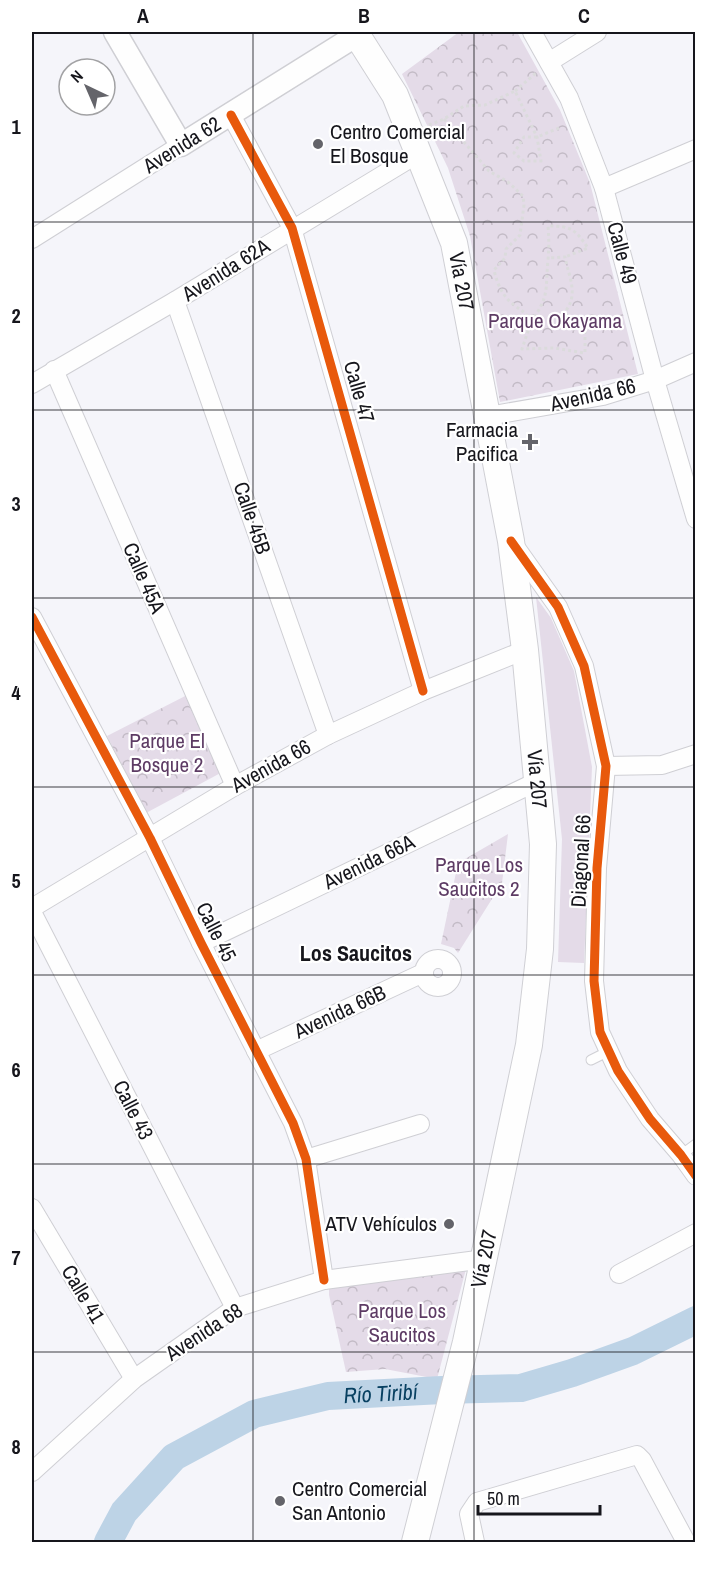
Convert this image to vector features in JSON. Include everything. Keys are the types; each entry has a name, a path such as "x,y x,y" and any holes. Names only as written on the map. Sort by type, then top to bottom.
{"main road":[{"name":"Vía 207","path":"358,33 395,95 454,243 511,541 525,650 543,844 540,949 529,1045 485,1259 420,1538"}],"street":[{"path":"115,32 181,145"},
{"name":"Calle 49","path":"532,32 568,98 604,188 655,380 696,519"},
{"path":"549,62 597,32"},
{"name":"Avenida 62","path":"34,232 231,115 358,33"},
{"name":"Calle 47","path":"231,115 292,228 359,457 423,691"},
{"path":"604,188 696,149"},
{"name":"Avenida 62A","path":"32,384 175,301 418,153"},
{"name":"Calle 45B","path":"175,301 328,735"},
{"name":"Avenida 66","path":"488,416 603,396 655,380 696,362"},
{"name":"Calle 45A","path":"54,370 235,786"},
{"name":"Diagonal 66","path":"511,541 558,607 584,666 606,766 597,868 594,981 600,1032 618,1071 650,1119 696,1176"},
{"name":"Calle 45","path":"32,617 150,838 293,1123 306,1159 324,1280"},
{"name":"Avenida 66","path":"32,910 235,786 328,735 423,691 525,650"},
{"path":"606,766 662,765 696,754"},
{"name":"Avenida 66A","path":"201,943 538,781"},
{"name":"Calle 43","path":"32,910 235,1308"},
{"name":"Avenida 66B","path":"256,1051 423,973"},
{"path":"306,1159 420,1124"},
{"name":"Calle 41","path":"32,1208 134,1379"},
{"path":"620,1274 696,1233"},
{"name":"Avenida 68","path":"34,1464 134,1379 235,1308 324,1280 485,1259"},
{"path":"475,1542 469,1514 477,1502 637,1455 642,1460 686,1542"}],"lane":[{"path":"591,1060 609,1051"},
{"path":"681,1155 696,1144"}],"path":[{"path":"427,126 444,119 464,106 485,105 514,91 549,62"},
{"path":"514,91 537,137 541,161 524,161 514,153 524,137 537,137 559,128"},
{"path":"444,119 489,171 508,182 523,196 520,235 506,249 505,258 494,270 497,284 507,299 516,307 524,310 531,322"},
{"path":"548,258 565,256 588,248 577,232 566,226 548,226 550,247 548,258 548,288 543,305 531,322 522,349 554,348 585,353 587,322 563,314 570,306 573,289 565,256"}],"green space":[{"name":"Parque Okayama","path":"459,32 517,32 560,110 590,183 638,374 500,402 470,236 448,168 402,74"},
{"path":"536,597 551,618 574,671 592,767 584,963 558,962 562,839"},
{"name":"Parque El Bosque 2","path":"193,692 228,769 146,813 107,736"},
{"name":"Parque Los Saucitos 2","path":"508,834 502,883 458,953 454,948 441,944 458,863"},
{"name":"Parque Los Saucitos","path":"466,1269 437,1379 385,1369 346,1372 329,1286"}],"waterway":[{"name":"Río Tiribí","path":"108,1542 124,1512 174,1457 254,1414 328,1396 521,1388 633,1351 696,1320"}],"cycle path":[{"path":"231,115 292,228 423,691"},
{"path":"511,541 558,607 584,666 606,766 597,868 594,981 600,1032 618,1071 650,1119 696,1176"},
{"path":"32,617 150,838 293,1123 306,1159 324,1280"}],"place":[{"name":"Centro Comercial El Bosque","path":"318,144"},
{"name":"Farmacia Pacifica","path":"530,442"},
{"name":"ATV Vehículos","path":"449,1224"},
{"name":"Centro Comercial San Antonio","path":"280,1501"}],"district":[{"name":"Los Saucitos","path":"356,953"}]}
